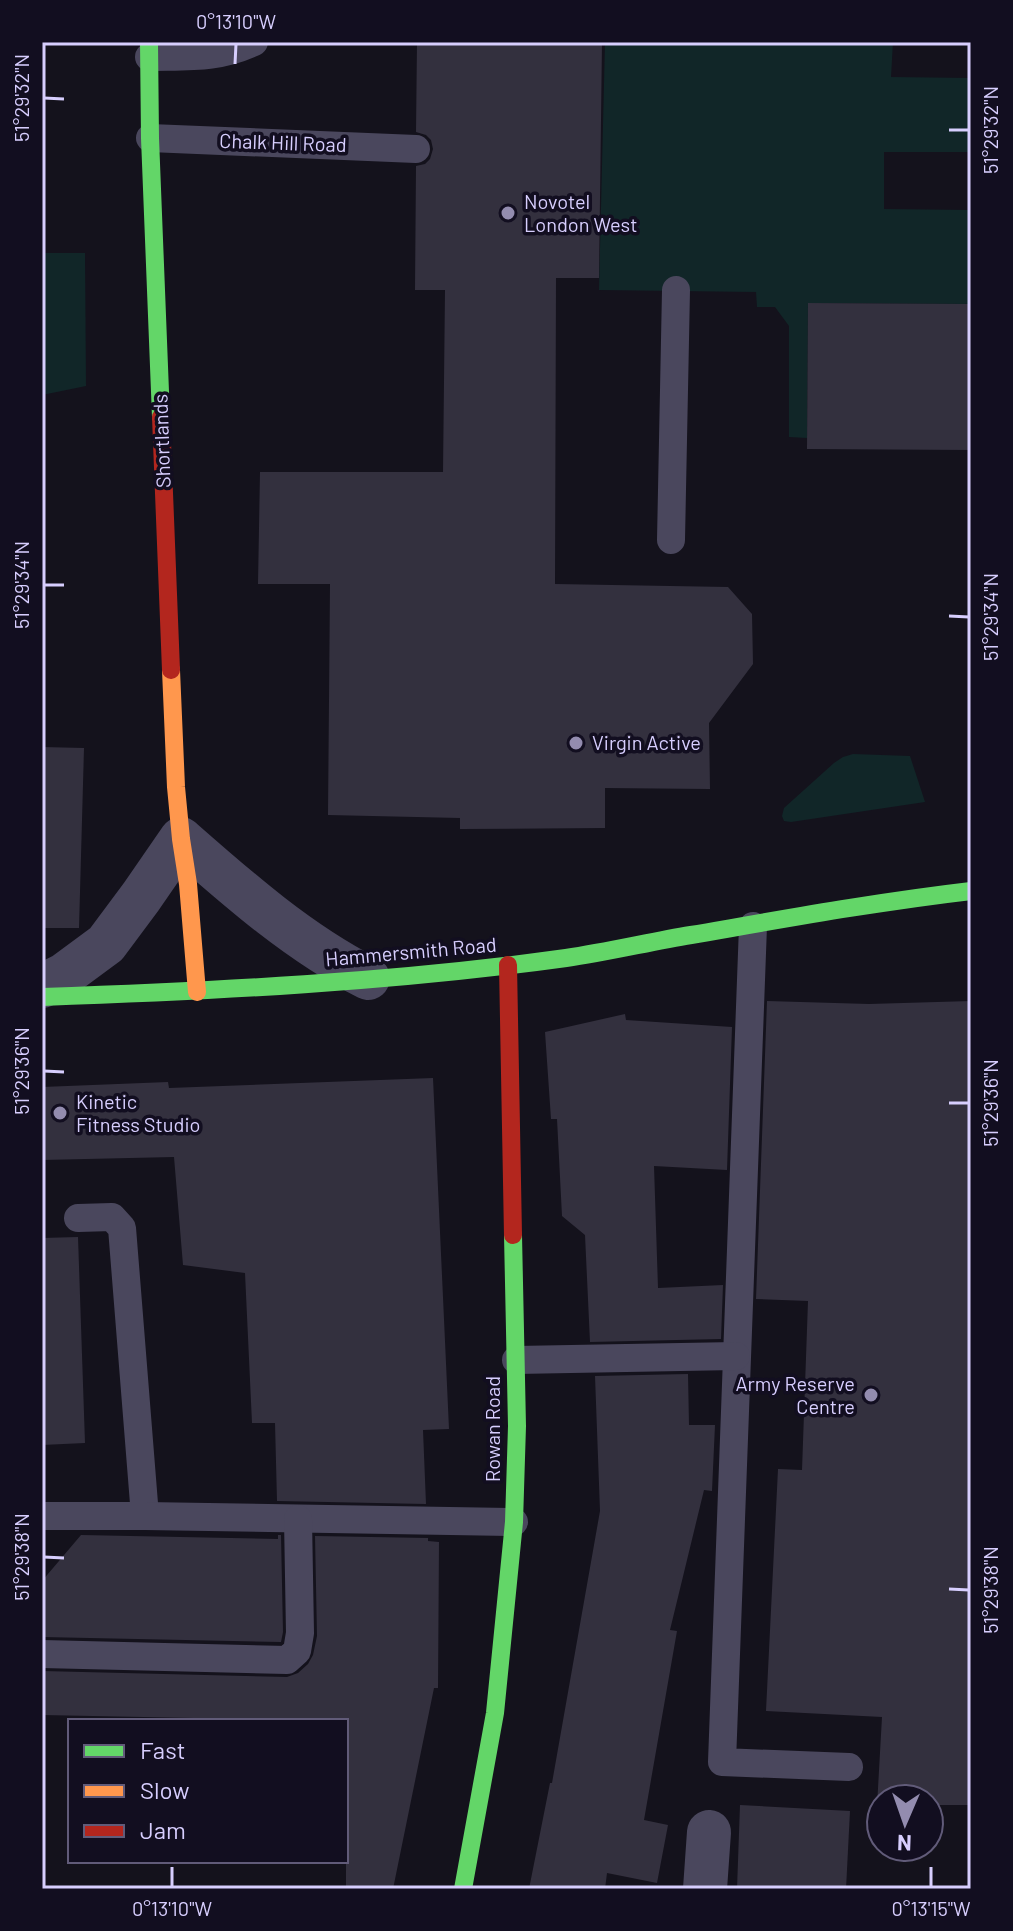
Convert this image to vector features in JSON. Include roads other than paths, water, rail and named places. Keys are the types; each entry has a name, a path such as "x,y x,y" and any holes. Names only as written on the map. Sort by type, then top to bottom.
{"street":[{"name":"Shortlands","path":"149,50 176,787 197,992"},
{"path":"42,986 64,975 106,944 181,839 227,880 293,931 339,963 368,978"},
{"name":"Hammersmith Road","path":"42,997 197,992 508,965 568,958 691,935 971,891"},
{"name":"Rowan Road","path":"463,1889 495,1713 514,1522 517,1426 508,965"},
{"path":"705,1889 709,1832"}],"lane":[{"path":"149,50 213,56 254,42"},
{"name":"Chalk Hill Road","path":"150,138 416,149"},
{"path":"671,540 676,290"},
{"path":"753,926 722,1762 849,1767"},
{"path":"78,1218 112,1217 122,1228 145,1516"},
{"path":"516,1360 736,1356"},
{"path":"42,1516 514,1522"},
{"path":"42,1654 287,1660 297,1651 300,1633 298,1519"}],"place":[{"name":"Novotel London West","path":"508,213"},
{"name":"Virgin Active","path":"576,743"},
{"name":"Kinetic Fitness Studio","path":"60,1113"},
{"name":"Army Reserve Centre","path":"871,1395"}]}
